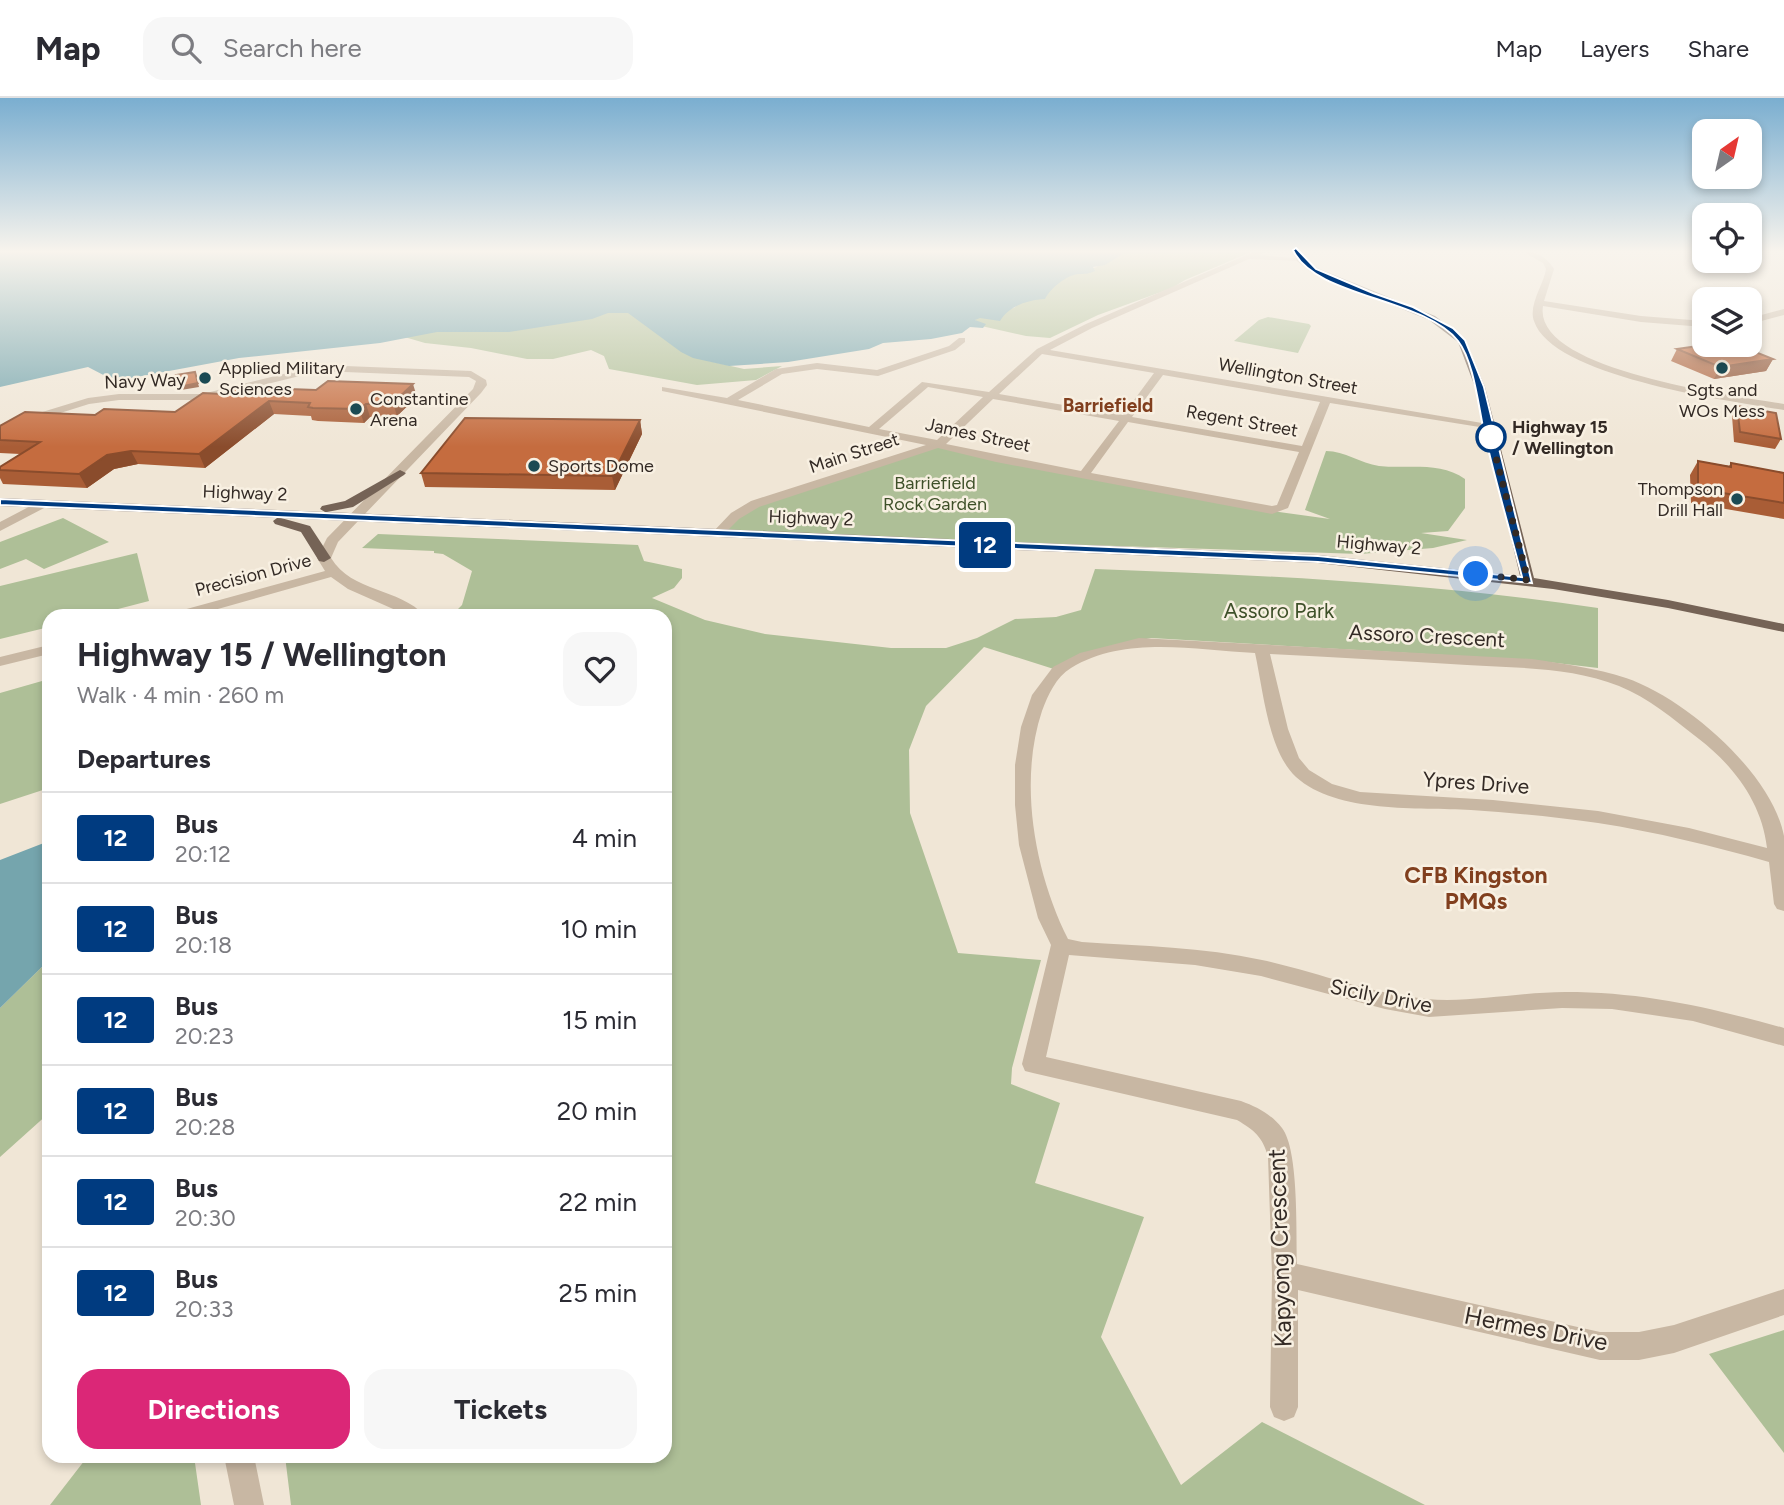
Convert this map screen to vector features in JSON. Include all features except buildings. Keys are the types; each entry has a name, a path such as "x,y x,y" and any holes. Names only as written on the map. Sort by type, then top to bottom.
{"main road":[{"path":"1424,316 1451,330 1462,341 1480,387 1528,580"},
{"path":"271,513 325,509 349,504 400,472"},
{"name":"Highway 2","path":"0,502 1318,559 1528,580 1648,600 1784,628"},
{"path":"252,513 306,529 324,558"}],"street":[{"name":"Main Street","path":"718,533 735,516 755,503 939,444 1040,351 1112,316"},
{"path":"1537,316 1542,329 1565,348 1586,359 1664,386 1784,407"},
{"path":"1625,316 1692,323"},
{"path":"727,403 779,371 817,366 878,373 952,348 962,340"},
{"name":"Wellington Street","path":"1040,351 1488,427"},
{"name":"Navy Way","path":"0,429 88,401 119,397 202,397 320,368 455,372 471,374 481,380 482,385 477,391 332,541 324,558"},
{"path":"1084,474 1160,372"},
{"name":"Regent Street","path":"870,431 926,384 1305,450"},
{"name":"James Street","path":"666,389 939,444 947,449 1265,510 1282,508 1305,450"},
{"path":"1305,450 1326,400"},
{"path":"0,527 42,504"},
{"path":"324,558 332,573 404,609"},
{"name":"Precision Drive","path":"202,609 332,573"},
{"name":"Assoro Crescent","path":"1060,945 1051,930 1033,866 1021,804 1024,751 1035,702 1059,668 1101,650 1139,642 1532,664 1585,671 1623,682 1653,696 1722,748 1736,764 1763,803 1775,837 1784,904"},
{"name":"Ypres Drive","path":"1261,649 1284,744 1297,768 1319,785 1336,792 1360,797 1539,810 1650,826 1710,838 1778,858"},
{"path":"0,662 42,651"},
{"name":"Sicily Drive","path":"1060,945 1082,950 1195,957 1261,968 1385,1001 1429,1009 1562,1000 1612,1001 1693,1012 1784,1037"},
{"name":"Kapyong Crescent","path":"1060,945 1033,1064 1241,1111 1262,1122 1275,1137 1280,1157 1285,1274 1284,1407"},
{"name":"Hermes Drive","path":"1285,1274 1600,1346 1639,1346 1674,1339 1784,1302"},
{"path":"240,1463 249,1505"}],"green space":[{"path":"557,316 642,316 709,361 744,369 782,366 756,380 697,385 609,369 604,356 591,350 553,359 527,359 471,348 425,343 401,336"},
{"path":"974,316 1097,316 1050,338 1026,336 977,325"},
{"path":"1268,317 1311,326 1298,353 1234,341 1259,320"},
{"name":"Barriefield Rock Garden","path":"939,444 1265,510 1330,519 1305,510 1326,451 1379,466 1445,470 1465,479 1465,508 1448,531 1421,533 1467,540 1433,548 1360,554 718,533 743,509"},
{"path":"63,518 109,542 44,569 26,559 0,569 0,542"},
{"name":"Assoro Park","path":"378,534 638,545 644,561 682,569 682,578 674,588 652,598 705,620 765,634 891,648 946,648 977,638 1015,619 1056,617 1081,610 1095,569 1347,581 1473,592 1598,608 1598,668 1531,660 1151,638 1113,646 1060,671 984,647 926,706 909,750 910,813 958,953 1041,960 1012,1068 1011,1084 1060,1103 1035,1183 1144,1217 1101,1337 1181,1485 1262,1422 1425,1505 291,1505 286,1463 672,1463 672,609 458,609 462,605 472,571 434,551 362,548"},
{"path":"137,553 149,601 118,609 42,609 42,629 0,639 0,586"},
{"path":"42,681 42,790 0,804 0,693"},
{"path":"42,967 42,1119 0,1157 0,1008"},
{"path":"1784,1330 1784,1453 1709,1354"},
{"path":"83,1463 195,1463 201,1505 50,1505"}],"water":[{"path":"0,316 601,316 509,332 437,332 380,343 239,358 115,381 88,367 0,387"},
{"path":"632,316 1004,316 1000,321 980,318 975,320 986,324 983,328 970,327 962,333 883,343 869,349 788,362 729,366 693,358"},
{"path":"42,844 42,967 0,1008 0,860"}],"bus line":[{"name":"12","path":"0,502 1318,559 1528,580 1480,387 1462,341 1451,330 1427,316"}],"place":[{"name":"Sgts and WOs Mess","path":"1722,368"},
{"name":"Applied Military Sciences","path":"205,378"},
{"name":"Constantine Arena","path":"356,409"},
{"name":"Highway 15 / Wellington","path":"1491,437"},
{"name":"Sports Dome","path":"534,466"},
{"name":"Thompson Drill Hall","path":"1737,499"}],"district":[{"name":"Barriefield","path":"1108,405"},
{"name":"CFB Kingston PMQs","path":"1476,888"}],"route":[{"path":"1476,574 1528,580 1488,427 1491,437"}]}
